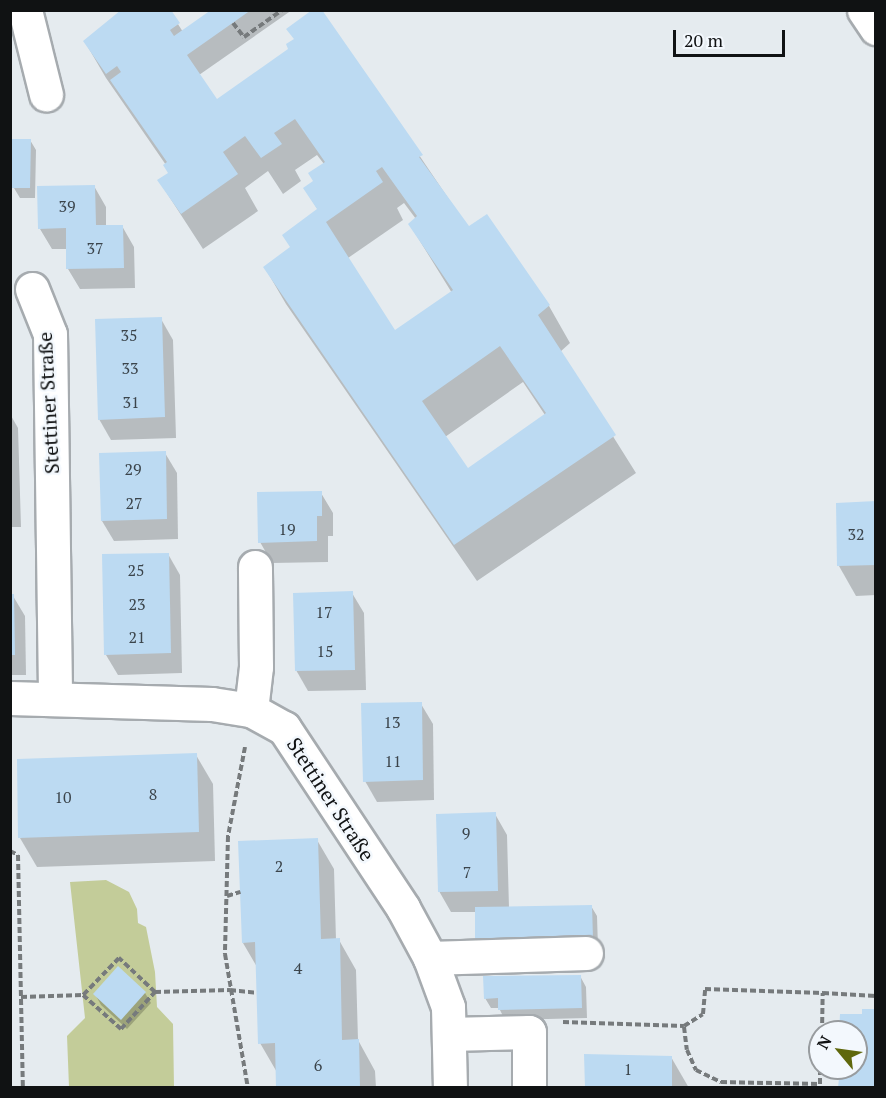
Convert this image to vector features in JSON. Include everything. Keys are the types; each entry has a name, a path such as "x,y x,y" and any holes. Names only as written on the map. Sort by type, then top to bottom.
{"street":[{"path":"25,10 46,94"},
{"path":"864,10 876,28"},
{"name":"Stettiner Straße","path":"32,289 50,334 55,698"},
{"path":"251,710 256,667 255,567"},
{"name":"Stettiner Straße","path":"10,698 212,704 251,710 284,728 403,908 430,958 448,1007 450,1088"},
{"path":"430,958 586,953"},
{"path":"448,1034 529,1032 529,1088"}],"path":[{"path":"233,23 244,37 282,10"},
{"path":"248,1088 225,954 228,836 251,710"},
{"path":"10,851 18,855 23,1088"},
{"path":"227,896 240,892"},
{"path":"83,995 119,958 155,992 230,990 257,993"},
{"path":"529,1032 549,1022 684,1026 703,1014 705,989 876,996"},
{"path":"21,997 83,995 121,1029 155,992"},
{"path":"822,1020 823,993"},
{"path":"684,1026 687,1050 696,1070 720,1082 820,1084 820,1080"}],"green space":[{"path":"106,880 129,892 137,909 138,923 146,927 155,972 157,1007 173,1024 174,1087 69,1087 67,1036 85,1018 70,882"}],"building":[{"path":"121,10 171,10 180,23 170,30 174,36 211,10 251,10 187,55 217,99 288,49 286,44 294,39 286,29 312,10 322,10 423,155 419,157 469,226 487,214 550,305 538,315 616,435 454,545 263,267 290,247 282,235 317,209 303,188 313,181 308,173 325,162 295,119 274,133 282,144 261,158 245,136 223,152 238,174 181,214 157,180 168,173 163,165 167,162 110,80 121,72 117,66 106,74 83,41","holes":["382,167 417,216 408,224 453,290 395,330 326,222 383,182 376,171","500,346 546,413 468,468 422,401"]},
{"path":"10,139 31,139 30,188 12,188"},
{"path":"95,185 96,225 123,225 124,268 66,269 66,228 38,229 37,186"},
{"path":"162,317 165,417 98,420 95,319"},
{"path":"166,451 167,519 101,521 99,453"},
{"path":"322,491 322,516 317,516 317,541 258,543 257,492"},
{"path":"876,501 876,565 837,566 836,503"},
{"path":"169,553 171,653 104,655 102,554"},
{"path":"353,591 355,670 295,671 293,593"},
{"path":"10,594 14,594 15,655 10,655"},
{"path":"422,702 423,780 363,782 361,703"},
{"path":"197,753 199,832 18,838 17,759"},
{"path":"496,812 498,891 438,892 436,814"},
{"path":"318,838 321,939 340,938 342,1040 359,1039 360,1088 276,1088 275,1043 258,1044 255,942 242,943 238,841"},
{"path":"592,905 593,939 475,941 475,907"},
{"path":"118,966 146,992 121,1020 93,994"},
{"path":"581,975 582,1008 498,1010 498,998 484,999 483,976"},
{"path":"862,1009 876,1009 876,1088 838,1088 839,1080 868,1080 868,1020 840,1020 840,1014 862,1014"},
{"path":"584,1054 672,1056 672,1088 585,1088"}]}
